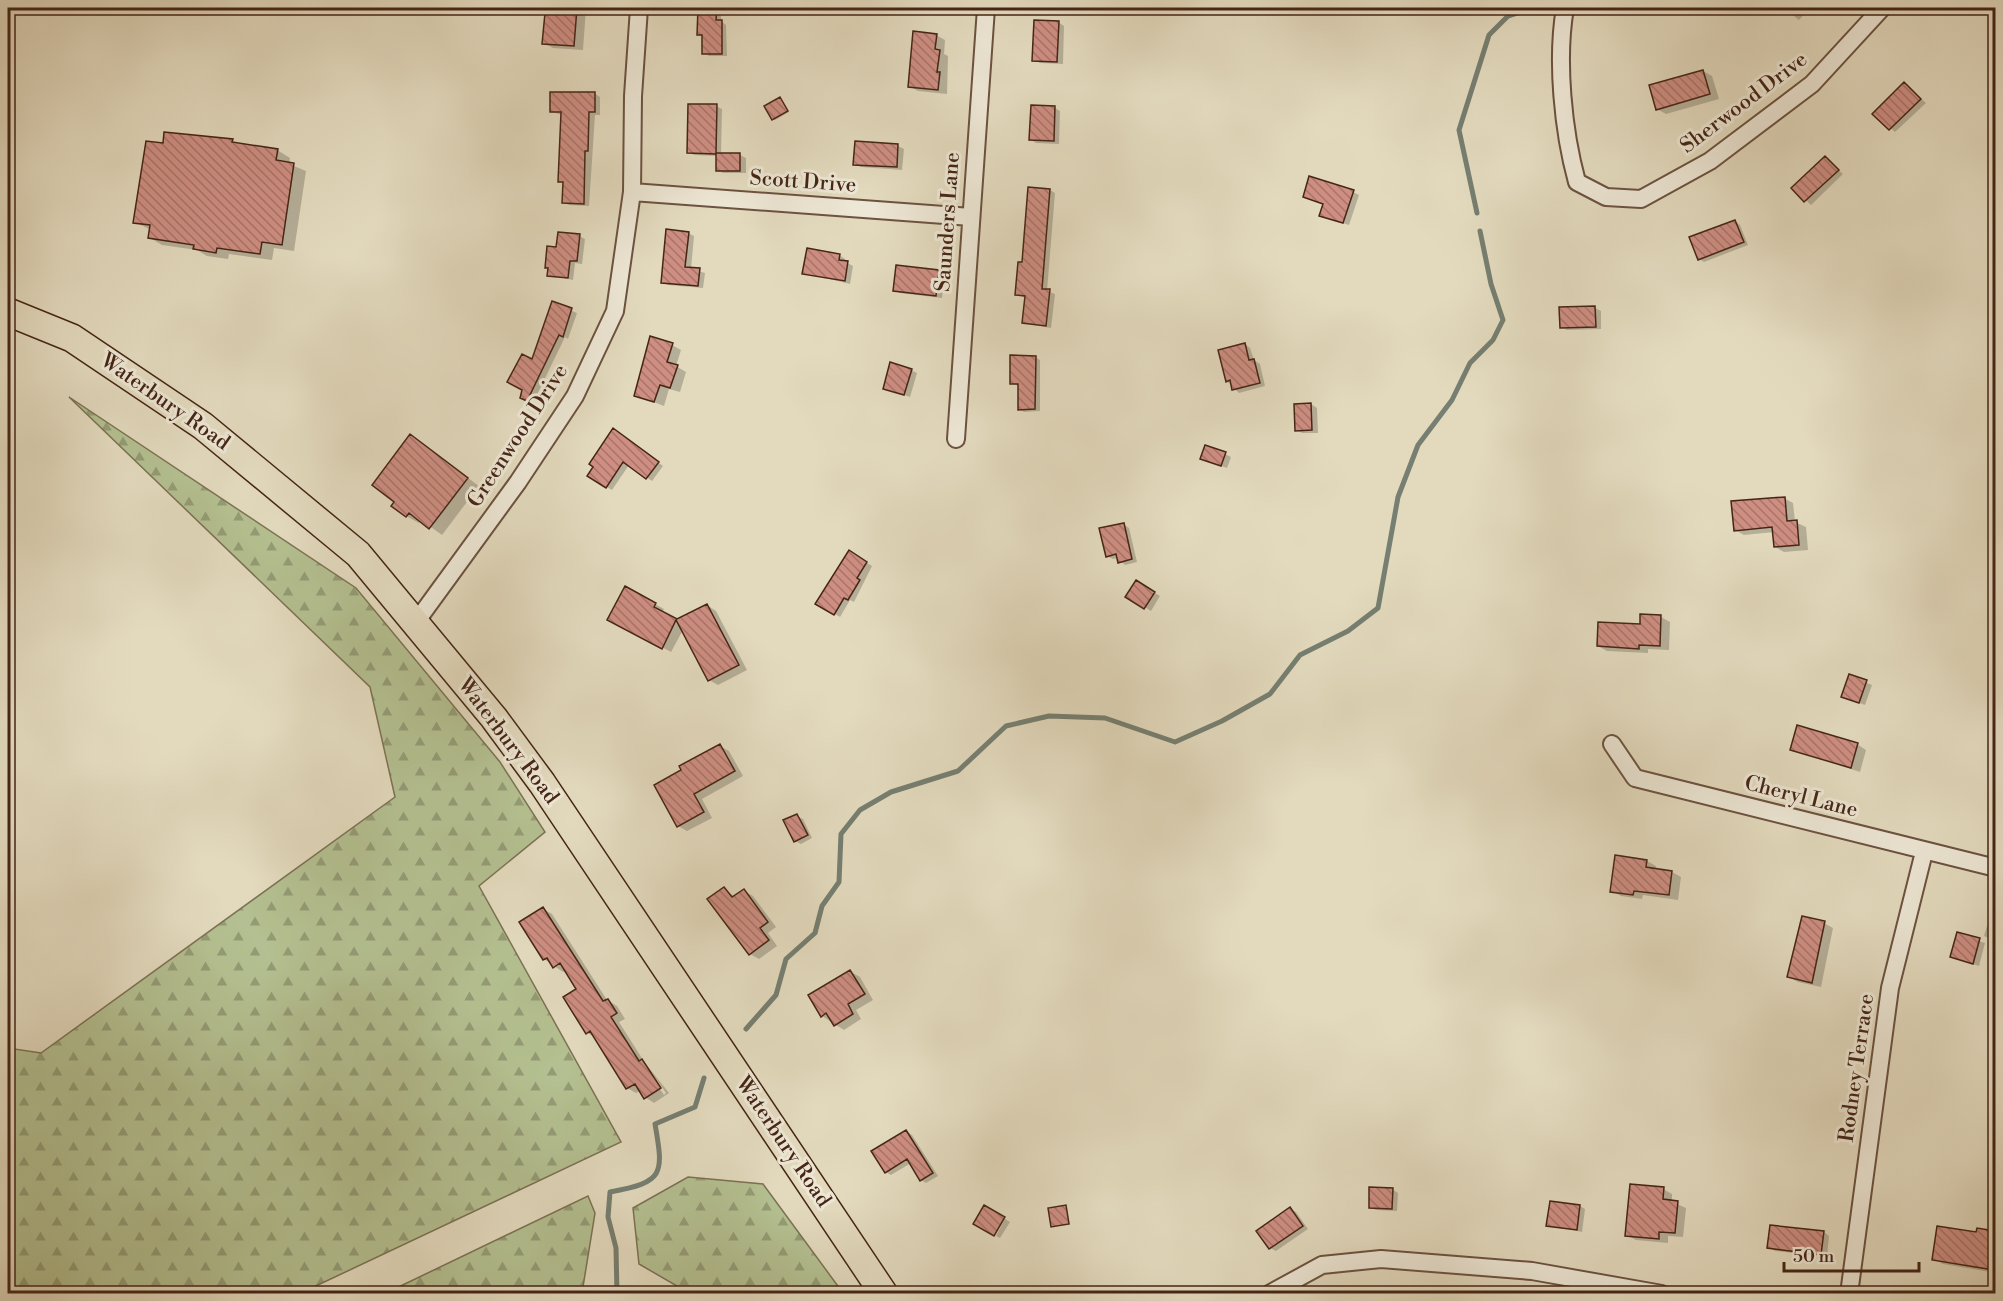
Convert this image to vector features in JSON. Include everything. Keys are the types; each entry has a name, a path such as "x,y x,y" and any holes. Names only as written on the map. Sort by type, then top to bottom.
{"main road":[{"name":"Waterbury Road","path":"8,312 72,338 203,426 358,554 494,718 542,783 884,1293"}],"street":[{"name":"Greenwood Drive","path":"416,622 518,482 575,396 615,311 632,192 633,96 639,8"},
{"name":"Saunders Lane","path":"956,439 986,8"},
{"name":"Sherwood Drive","path":"1565,8 1564,90 1569,144 1577,182 1606,197 1641,199 1710,161 1812,84 1882,8"},
{"name":"Scott Drive","path":"632,192 971,218"},
{"name":"Cheryl Lane","path":"1612,744 1635,778 1995,868"},
{"name":"Rodney Terrace","path":"1849,1293 1890,988 1924,852"},
{"path":"1269,1293 1322,1265 1382,1259 1532,1271 1662,1293"}],"green space":[{"path":"69,397 356,588 500,762 545,832 479,886 621,1142 301,1293 8,1293 8,1048 41,1053 395,797 370,687"},
{"path":"688,1177 763,1184 843,1293 689,1293 639,1264 633,1208"},
{"path":"588,1196 595,1213 582,1293 386,1293"}],"building":[{"path":"555,8 577,8 574,46 542,44 545,13 555,13"},
{"path":"698,8 717,8 716,20 722,20 722,54 702,54 702,35 697,35"},
{"path":"1034,20 1059,21 1057,62 1032,61"},
{"path":"913,31 937,34 935,49 940,50 937,72 940,72 938,90 908,87"},
{"path":"1703,70 1710,94 1656,110 1649,85"},
{"path":"1904,82 1921,99 1889,130 1872,114"},
{"path":"550,92 595,92 595,112 589,112 588,151 585,151 584,204 562,203 563,182 558,182 561,112 550,112"},
{"path":"780,97 788,111 772,120 764,106"},
{"path":"688,104 717,104 716,153 740,153 740,171 716,171 716,154 687,153"},
{"path":"1031,105 1055,106 1054,141 1029,140"},
{"path":"164,132 233,139 232,142 278,149 276,160 294,163 282,245 262,242 260,254 217,248 216,253 193,249 194,245 148,238 150,225 133,223 146,141 163,143"},
{"path":"855,141 898,144 897,167 853,165"},
{"path":"1825,156 1839,170 1804,202 1791,188"},
{"path":"1309,176 1354,190 1343,223 1319,216 1323,204 1303,197"},
{"path":"1028,187 1050,189 1042,289 1050,289 1046,326 1022,323 1025,296 1015,295 1018,262 1022,262"},
{"path":"1735,220 1744,242 1698,260 1689,237"},
{"path":"666,229 689,232 685,267 700,268 698,286 661,283"},
{"path":"558,232 580,234 577,261 570,261 568,278 547,276 548,268 545,268 547,246 556,247"},
{"path":"807,248 840,254 839,260 848,261 845,281 802,274"},
{"path":"896,265 939,270 936,296 893,291"},
{"path":"552,301 572,308 563,337 559,335 527,401 520,398 522,390 507,382 522,354 532,359"},
{"path":"1595,306 1596,327 1560,328 1559,307"},
{"path":"650,336 673,343 667,362 678,365 670,388 660,385 654,402 634,396"},
{"path":"1245,343 1249,360 1254,359 1260,383 1232,390 1230,380 1226,382 1218,350"},
{"path":"1010,355 1036,356 1035,409 1018,410 1018,384 1010,384"},
{"path":"890,362 912,369 904,395 883,389"},
{"path":"1311,403 1312,430 1295,431 1294,404"},
{"path":"613,428 659,462 646,479 623,462 606,488 587,476 593,467 589,464"},
{"path":"410,434 468,478 429,529 409,513 406,517 391,506 394,502 372,485"},
{"path":"1205,445 1226,452 1221,466 1200,459"},
{"path":"1785,497 1787,521 1797,520 1799,545 1774,547 1772,527 1734,531 1731,501"},
{"path":"1124,523 1132,559 1118,563 1116,554 1106,557 1099,528"},
{"path":"849,550 867,562 848,600 844,598 834,615 815,604"},
{"path":"1136,580 1155,592 1144,609 1125,597"},
{"path":"625,586 656,603 654,607 677,619 707,604 739,665 708,681 676,620 662,649 607,620"},
{"path":"1640,614 1661,615 1660,646 1639,645 1639,649 1597,646 1598,622 1640,624"},
{"path":"1849,674 1867,680 1859,703 1841,697"},
{"path":"1797,725 1858,743 1851,768 1790,750"},
{"path":"720,744 735,771 694,794 704,812 677,827 654,785 681,770 679,766"},
{"path":"797,814 808,835 794,842 783,820"},
{"path":"1615,855 1647,860 1646,867 1672,871 1669,895 1634,891 1633,895 1610,892"},
{"path":"724,887 732,897 744,889 768,922 760,928 769,940 749,955 707,899"},
{"path":"543,907 603,1001 608,999 617,1013 611,1017 639,1061 642,1059 661,1088 644,1099 635,1084 626,1089 590,1031 586,1034 563,997 576,989 560,963 553,968 547,958 543,960 519,922"},
{"path":"1802,916 1825,921 1812,983 1787,977"},
{"path":"1957,932 1980,938 1973,964 1950,957"},
{"path":"850,970 865,994 848,1004 853,1014 834,1026 826,1013 821,1017 808,995"},
{"path":"906,1130 933,1173 920,1181 907,1159 885,1173 871,1151"},
{"path":"1630,1184 1664,1187 1663,1199 1678,1201 1675,1233 1659,1232 1659,1239 1625,1236"},
{"path":"1369,1187 1393,1188 1392,1209 1369,1208"},
{"path":"1550,1201 1580,1205 1577,1230 1546,1226"},
{"path":"984,1205 1005,1217 994,1236 973,1224"},
{"path":"1066,1205 1069,1224 1051,1227 1048,1208"},
{"path":"1290,1207 1303,1226 1269,1249 1256,1231"},
{"path":"1770,1225 1824,1231 1821,1255 1767,1248"},
{"path":"1937,1226 1976,1232 1977,1228 1995,1231 1994,1270 1932,1260"}],"waterway":[{"path":"1477,213 1459,130 1489,35 1508,16 1533,8"},
{"path":"746,1029 776,995 786,959 815,933 822,906 839,882 841,834 860,810 891,792 958,771 1006,726 1049,716 1105,718 1175,742 1222,721 1270,694 1300,655 1348,631 1378,608 1398,497 1418,445 1452,400 1470,363 1493,340 1503,320 1491,284 1480,231"},
{"path":"617,1294 616,1248 608,1217 610,1192 641,1184 650,1180 656,1173 659,1155 655,1124 695,1107 704,1078"}]}
